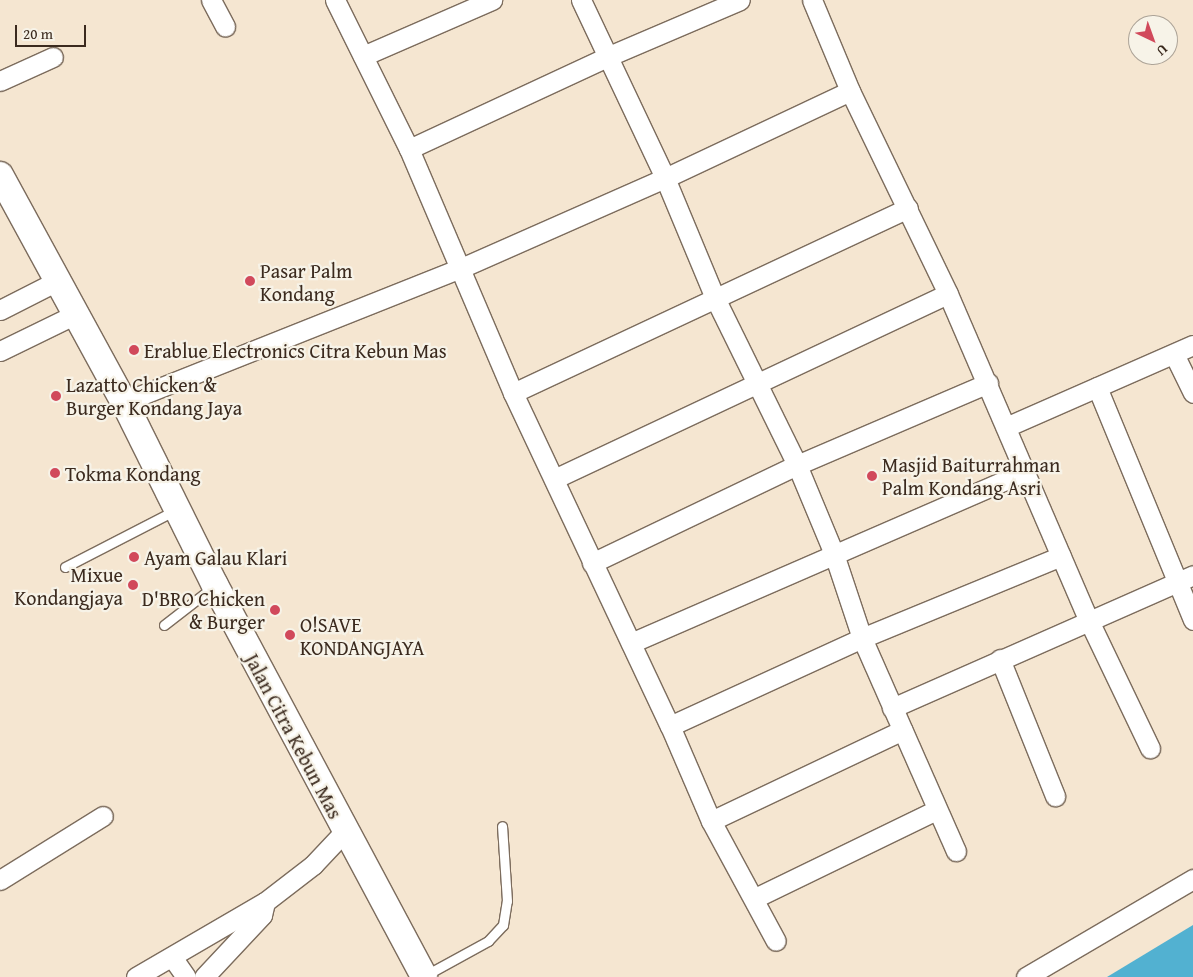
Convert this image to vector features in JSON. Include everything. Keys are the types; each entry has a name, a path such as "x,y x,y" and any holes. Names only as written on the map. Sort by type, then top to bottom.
{"street":[{"path":"211,0 225,26"},
{"path":"334,0 409,149 513,393 670,726 710,821 755,898 776,941"},
{"path":"363,56 492,0"},
{"path":"581,0 665,178 714,296 797,465 834,554 862,638 936,810 956,851"},
{"path":"409,149 609,56 740,0"},
{"path":"812,0 850,90 948,294 1090,622 1150,748"},
{"path":"0,81 53,57"},
{"path":"124,402 461,268 665,178 850,90"},
{"name":"Jalan Citra Kebun Mas","path":"0,175 124,402 215,585 344,832 424,976"},
{"path":"513,393 714,296 908,208"},
{"path":"0,310 57,281"},
{"path":"554,479 948,294"},
{"path":"0,351 76,314"},
{"path":"1006,427 1193,345"},
{"path":"1174,354 1193,393"},
{"path":"592,563 797,465 988,383"},
{"path":"1097,387 1176,584 1193,620"},
{"path":"631,643 1024,472"},
{"path":"670,726 862,638 1061,556"},
{"path":"892,708 1193,575"},
{"path":"1000,659 1055,796"},
{"path":"710,821 902,730"},
{"path":"755,898 936,810"},
{"path":"0,880 103,816"},
{"path":"136,977 265,902 313,865 344,832"},
{"path":"1026,977 1193,879"},
{"path":"204,977 262,916 265,902"},
{"path":"172,957 186,977"}],"lane":[{"path":"65,567 178,509"},
{"path":"164,625 215,585"},
{"path":"424,976 488,941 503,925 507,901 502,826"}],"water":[{"path":"1193,925 1193,977 1107,977"}],"place":[{"name":"Pasar Palm Kondang","path":"250,281"},
{"name":"Erablue Electronics Citra Kebun Mas","path":"134,350"},
{"name":"Lazatto Chicken & Burger Kondang Jaya","path":"56,396"},
{"name":"Tokma Kondang","path":"55,473"},
{"name":"Masjid Baiturrahman Palm Kondang Asri","path":"872,476"},
{"name":"Ayam Galau Klari","path":"134,557"},
{"name":"Mixue Kondangjaya","path":"133,585"},
{"name":"D'BRO Chicken & Burger","path":"275,610"},
{"name":"O!SAVE KONDANGJAYA","path":"290,635"}]}
